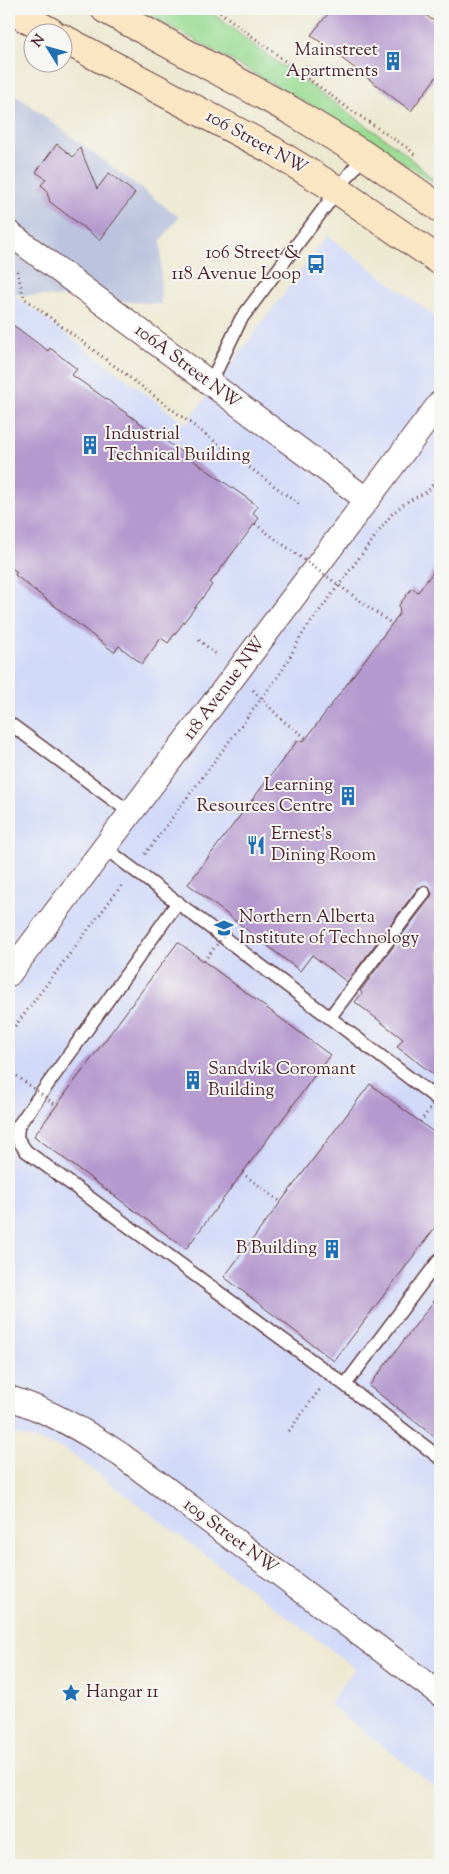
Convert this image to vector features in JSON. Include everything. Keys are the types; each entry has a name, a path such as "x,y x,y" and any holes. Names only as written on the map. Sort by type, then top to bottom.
{"main road":[{"path":"9,9 33,22"},
{"path":"105,9 290,110 364,156 440,208"},
{"name":"106 Street NW","path":"72,43 272,150 339,191 440,261"}],"street":[{"name":"106A Street NW","path":"10,239 367,500"},
{"name":"118 Avenue NW","path":"10,970 105,848 440,404"},
{"name":"109 Street NW","path":"9,1398 57,1416 88,1433 121,1455 440,1694"}],"lane":[{"path":"210,384 237,326 364,156"},
{"path":"9,723 131,813"},
{"path":"105,848 440,1101"},
{"path":"330,1017 424,893"},
{"path":"178,902 18,1126 17,1138 26,1151 345,1385 440,1458"},
{"path":"345,1385 440,1259"}],"path":[{"path":"216,9 349,109 408,149 420,161"},
{"path":"10,239 24,298 301,506"},
{"path":"144,856 282,671 303,632 392,514 405,503 428,490 440,474"},
{"path":"255,524 392,624"},
{"path":"9,1034 116,893"},
{"path":"204,961 235,921"},
{"path":"9,1025 13,1028"},
{"path":"9,1070 57,1106"},
{"path":"420,1122 440,1095"},
{"path":"242,1173 281,1202"},
{"path":"289,1431 331,1375"}],"shaded area":[{"path":"9,90 179,217 161,240 161,304 13,294 9,291"},
{"name":"Northern Alberta Institute of Technology","path":"327,236 440,320 440,1791 329,1704 355,1668 65,1449 9,1432 9,291 186,424"}],"green space":[{"path":"139,9 207,9 263,52 401,150 432,178 432,181 300,99"}],"building":[{"name":"Mainstreet Apartments","path":"332,9 418,9 440,26 440,72 411,111 311,35"},
{"path":"57,144 73,157 80,148 97,189 109,173 135,193 100,240 50,202 46,189 41,185 46,179 36,172"},
{"name":"Industrial Technical Building","path":"9,322 48,351 50,348 77,369 72,375 258,506 253,513 259,518 210,583 212,585 168,643 161,638 142,664 119,646 114,652 15,575 17,572 9,566"},
{"name":"Learning Resources Centre","path":"440,563 440,1079 397,1047 403,1039 355,1002 362,993 360,991 430,898 432,894 429,887 425,885 418,888 347,982 312,955 300,971 188,884 297,741 305,740 400,613 399,605 412,588 418,592"},
{"name":"Sandvik Coromant Building","path":"178,942 330,1055 186,1249 34,1136"},
{"name":"B Building","path":"370,1084 440,1137 440,1221 334,1361 224,1277"},
{"path":"440,1293 440,1441 369,1386"}],"place":[{"name":"Mainstreet Apartments","path":"393,61"},
{"name":"106 Street & 118 Avenue Loop","path":"316,264"},
{"name":"Industrial Technical Building","path":"90,445"},
{"name":"Learning Resources Centre","path":"348,796"},
{"name":"Ernest's Dining Room","path":"256,845"},
{"name":"Northern Alberta Institute of Technology","path":"224,928"},
{"name":"Sandvik Coromant Building","path":"193,1080"},
{"name":"B Building","path":"332,1249"},
{"name":"Hangar 11","path":"71,1693"}]}
